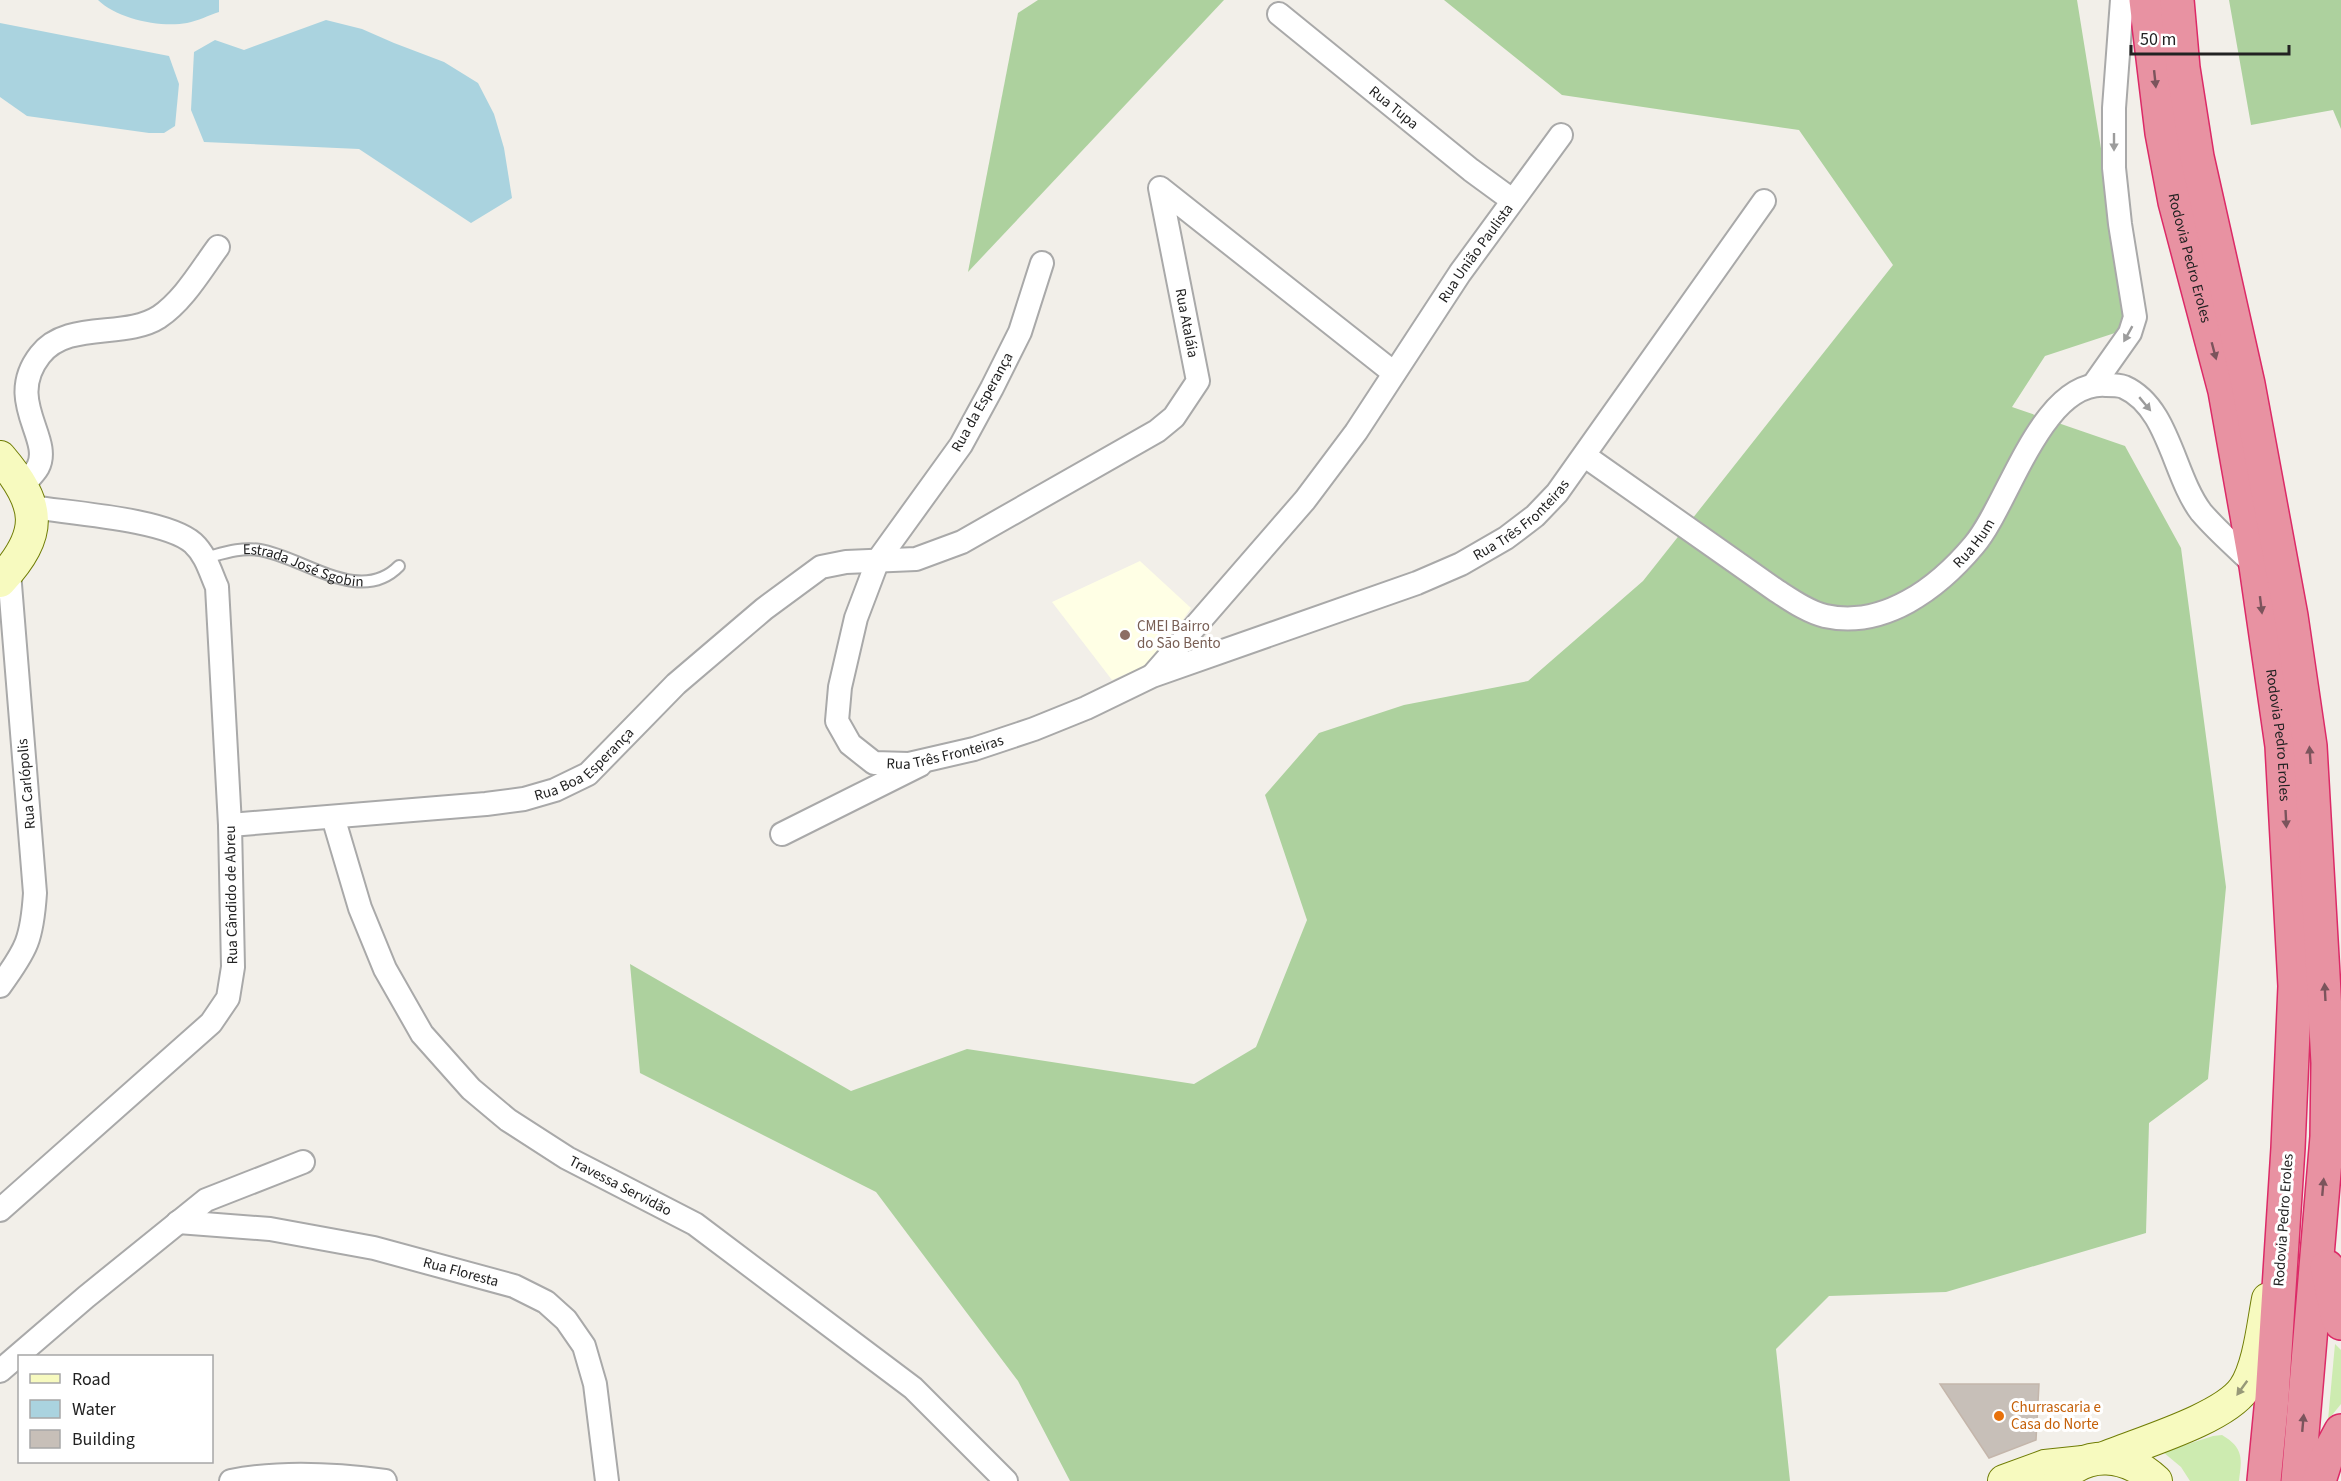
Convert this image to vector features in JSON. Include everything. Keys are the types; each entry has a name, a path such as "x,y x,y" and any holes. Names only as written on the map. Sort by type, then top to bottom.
{"highway":[{"name":"Rodovia Pedro Eroles","path":"2146,0 2162,133 2175,202 2225,391 2256,566 2282,746 2295,986 2272,1398 2264,1481"},
{"name":"Rodovia Pedro Eroles","path":"2177,0 2183,68 2197,157 2248,384 2291,616 2310,746 2328,1063 2327,1137 2298,1481"},
{"path":"2320,1233 2341,1323"},
{"path":"2319,1481 2326,1459 2341,1431"}],"street":[{"path":"2094,384 2130,333 2135,317 2120,224 2114,168 2115,108 2122,0"},
{"name":"Rua Tupa","path":"1279,14 1471,170 1512,200"},
{"name":"Rua União Paulista","path":"1394,373 1460,273 1561,135"},
{"name":"Rua Ataláia","path":"878,560 916,559 962,542 1156,431 1174,417 1198,381 1160,188 1394,373"},
{"name":"Rua Três Fronteiras","path":"878,560 856,618 846,654 837,721 850,744 874,763 909,764 974,749 1034,729 1086,708 1152,676 1417,583 1461,564 1506,538 1536,516 1557,493 1764,201"},
{"path":"27,496 38,467 41,450 27,405 25,382 29,371 41,353 56,341 77,335 143,324 160,316 187,291 218,247"},
{"name":"Rua da Esperança","path":"878,560 961,445 1020,332 1042,262"},
{"name":"Rua Três Fronteiras","path":"1152,676 1305,500 1356,432 1394,373"},
{"path":"2094,384 2122,386 2144,400 2163,431 2181,475 2201,511 2256,566"},
{"name":"Rua Hum","path":"1585,456 1801,606 1825,616 1849,618 1870,616 1903,605 1936,583 1974,545 2054,409 2075,392 2094,384"},
{"path":"0,457 27,496 31,528 23,550 4,576"},
{"path":"27,496 172,531 192,542 205,558"},
{"name":"Rua Cândido de Abreu","path":"0,1210 212,1023 228,998 233,967 230,825 217,587 205,558"},
{"name":"Rua Boa Esperança","path":"230,825 486,804 524,799 555,790 588,774 675,684 764,609 821,567 846,562 878,560"},
{"name":"Rua Carlópolis","path":"0,986 24,953 33,926 36,892 4,576"},
{"path":"782,834 935,758"},
{"name":"Travessa Servidão","path":"333,817 360,908 385,969 422,1034 471,1089 508,1120 567,1158 694,1224 913,1388 1005,1481"},
{"path":"19,1355 206,1200 303,1162"},
{"name":"Rua Floresta","path":"178,1222 270,1229 374,1248 514,1286 546,1302 566,1320 584,1346 595,1384 607,1481"},
{"path":"2059,1481 2066,1473 2094,1460 2205,1417 2230,1402 2245,1388 2254,1367 2282,1231"},
{"path":"0,1371 18,1356"},
{"path":"2004,1481 2045,1466 2094,1460 2125,1460 2144,1469 2156,1481"},
{"path":"231,1481 257,1476 302,1474 385,1481"}],"lane":[{"name":"Estrada José Sgobin","path":"205,558 237,549 261,550 315,570 365,583 378,580 392,573 399,566"}],"shaded area":[{"name":"CMEI Bairro do São Bento","path":"1140,561 1191,608 1154,662 1112,680 1052,602"}],"green space":[{"path":"1038,0 1224,0 968,272 1018,13"},
{"path":"1444,0 2077,0 2130,328 2045,356 2012,407 2125,446 2181,548 2226,887 2208,1079 2149,1123 2146,1233 1946,1292 1829,1296 1776,1349 1790,1481 1070,1481 1018,1381 876,1192 640,1073 630,964 851,1091 967,1049 1194,1084 1256,1047 1307,920 1265,795 1319,733 1404,705 1528,681 1643,581 1893,265 1799,130 1562,95"},
{"path":"2229,0 2341,0 2341,129 2333,110 2251,125"},
{"path":"2335,1344 2341,1350 2341,1404 2328,1420"},
{"path":"2222,1435 2238,1449 2241,1460 2239,1481 2190,1481 2181,1467 2163,1452 2213,1436"}],"water":[{"path":"98,0 219,0 219,12 191,22 152,23 116,12"},
{"path":"326,20 362,29 444,62 478,83 494,114 504,148 512,198 471,223 359,149 204,142 191,110 194,52 215,40 244,50"},
{"path":"0,23 169,56 179,84 175,126 164,133 149,133 27,116 0,97"}],"building":[{"name":"Churrascaria e Casa do Norte","path":"1940,1384 2039,1384 2036,1440 1989,1458"}],"place":[{"name":"CMEI Bairro do São Bento","path":"1125,635"},
{"name":"Churrascaria e Casa do Norte","path":"1999,1416"}]}
